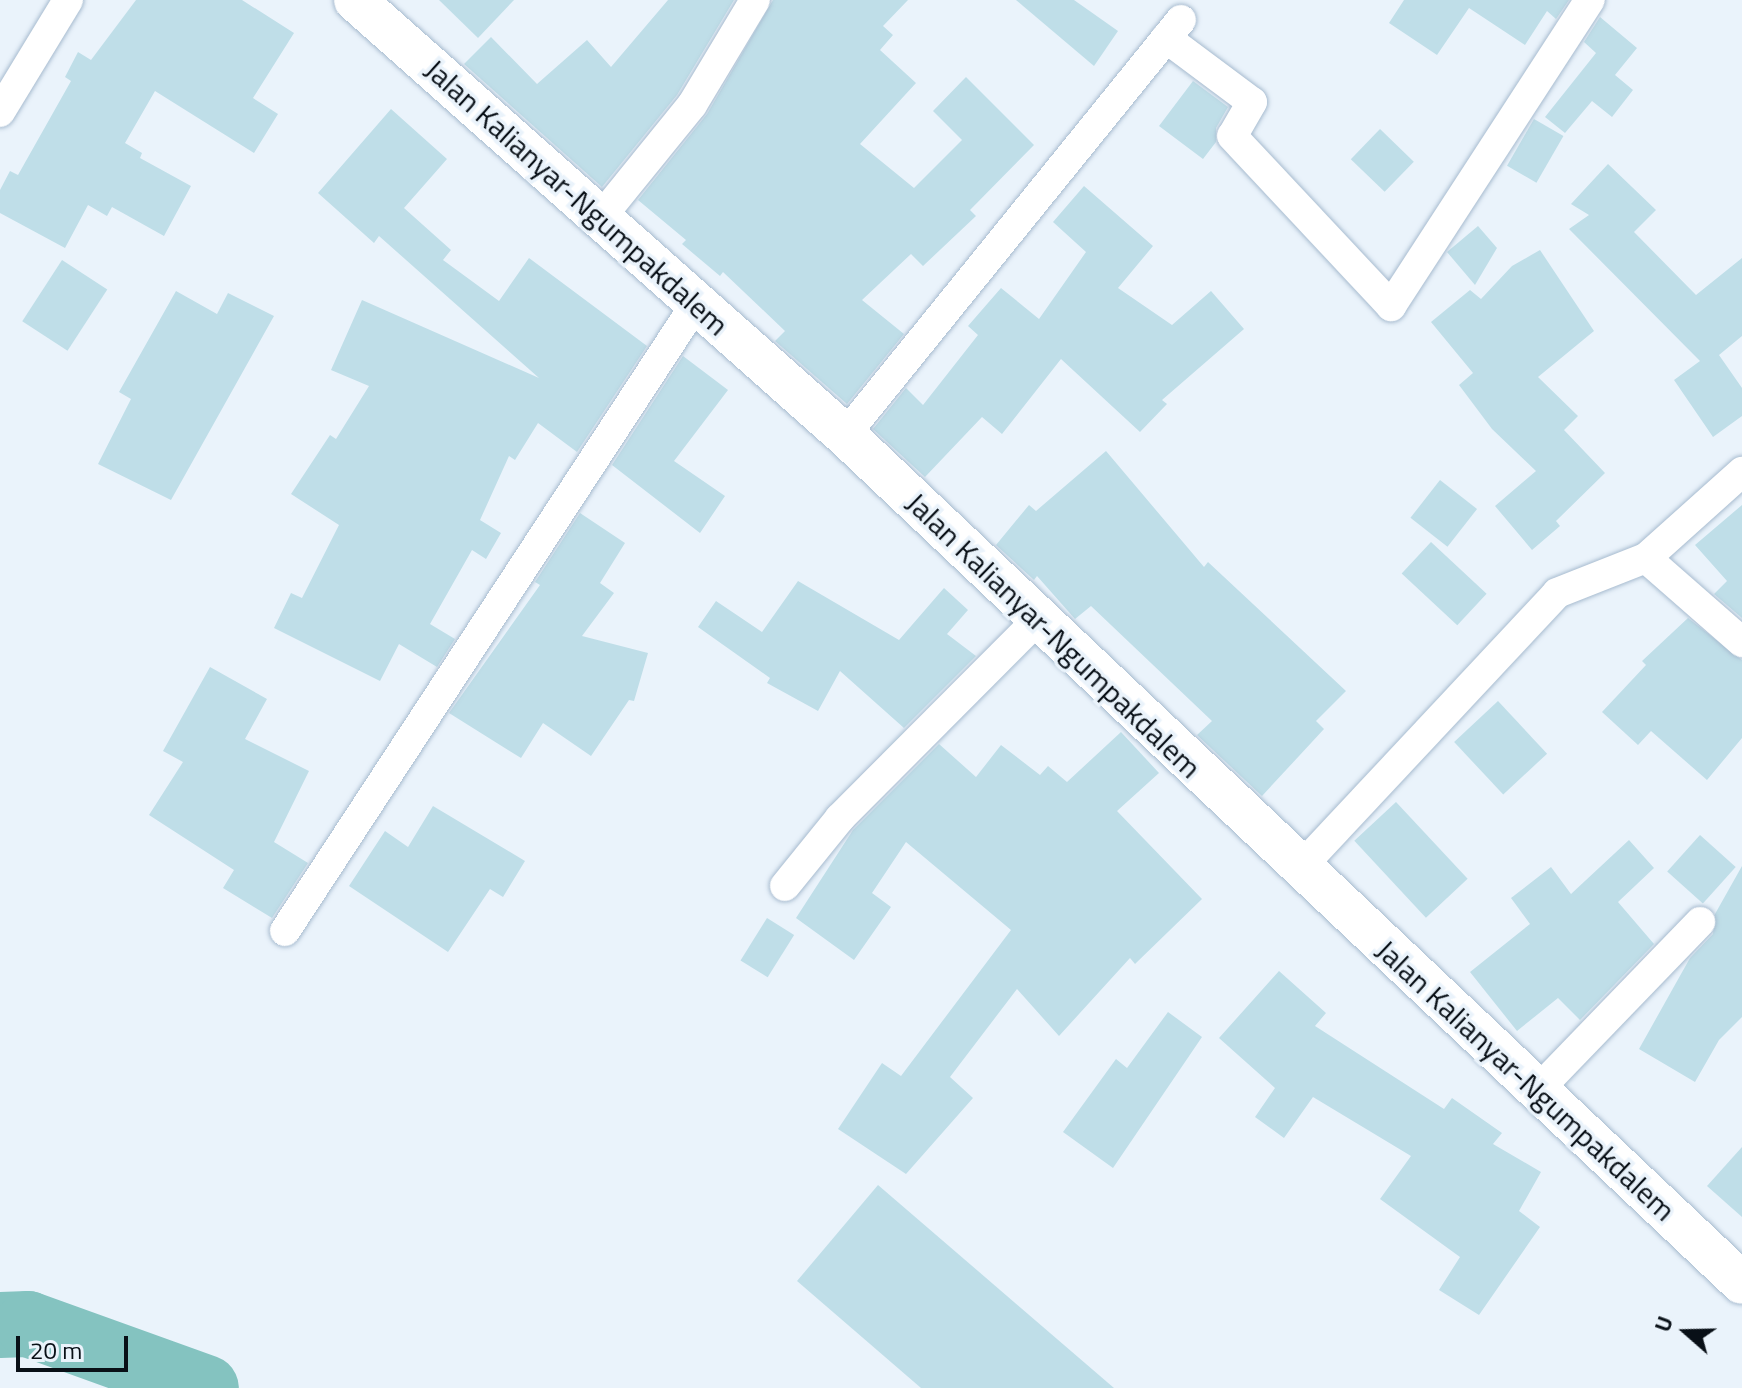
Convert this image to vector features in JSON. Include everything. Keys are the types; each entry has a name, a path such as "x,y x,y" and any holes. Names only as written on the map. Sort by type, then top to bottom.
{"street":[{"path":"0,112 68,0"},
{"name":"Jalan Kalianyar-Ngumpakdalem","path":"355,0 602,216 845,435 1025,632 1300,868 1742,1283"},
{"path":"602,216 692,105 755,0"},
{"path":"845,435 1173,29 1252,102 1232,136 1391,306 1590,0"},
{"path":"285,931 697,302"},
{"path":"1300,868 1557,593 1646,558 1742,472"},
{"path":"1646,558 1742,642"},
{"path":"785,886 840,818 1025,632"},
{"path":"1537,1091 1700,922"}],"building":[{"path":"136,0 242,0 294,33 253,98 278,114 254,153 155,91 125,143 142,153 140,158 191,186 164,236 112,207 107,216 88,205 65,248 0,213 0,190 10,171 18,175 71,81 65,77 78,52 91,60"},
{"path":"439,0 514,0 478,38"},
{"path":"668,0 734,0 677,95 602,187 464,64 491,37 537,84 587,40 611,67"},
{"path":"773,0 908,0 883,26 893,35 880,50 916,83 860,144 914,188 962,140 933,111 966,77 1034,145 970,210 976,216 923,266 911,254 862,300 904,334 847,404 775,341 785,331 723,272 720,276 682,244 686,240 638,200 707,114"},
{"path":"1016,0 1074,0 1118,31 1094,66"},
{"path":"1404,0 1569,0 1556,19 1547,11 1525,45 1469,8 1437,55 1389,23"},
{"path":"1600,17 1637,48 1615,75 1633,90 1612,117 1592,101 1565,133 1545,117 1596,53 1584,42"},
{"path":"1193,81 1228,107 1216,128 1216,142 1203,159 1159,126"},
{"path":"391,109 447,159 404,208 451,250 443,260 499,301 529,258 647,346 577,452 538,423 515,460 509,456 480,520 501,533 486,559 472,550 430,624 455,639 437,667 399,644 380,681 274,628 291,593 302,598 339,525 291,494 330,435 336,439 369,386 331,370 362,300 539,378 379,236 374,243 318,193"},
{"path":"1534,119 1563,136 1536,183 1507,166"},
{"path":"1380,129 1414,162 1385,192 1351,159"},
{"path":"1608,164 1656,210 1634,232 1696,295 1742,258 1742,336 1719,355 1742,388 1742,416 1713,437 1674,380 1700,361 1569,229 1589,215 1571,204"},
{"path":"1084,186 1153,246 1118,288 1172,325 1211,291 1244,329 1162,400 1167,404 1140,432 1061,359 1002,434 982,417 925,477 873,429 906,388 923,405 978,335 968,326 1001,288 1039,319 1086,252 1053,222"},
{"path":"1478,226 1497,248 1475,285 1447,252"},
{"path":"1540,250 1594,331 1538,377 1578,416 1564,430 1605,473 1556,521 1560,526 1532,550 1495,506 1536,471 1492,429 1459,385 1473,373 1431,322 1470,290 1481,299 1512,266"},
{"path":"62,260 107,289 68,351 22,321"},
{"path":"176,291 217,314 228,293 274,316 171,500 98,464 131,399 119,392"},
{"path":"683,356 728,390 674,461 725,496 700,533 612,465"},
{"path":"1106,451 1204,567 1208,562 1346,691 1316,721 1324,729 1262,796 1197,735 1212,721 1091,606 1075,619 1037,576 1034,580 996,545 1029,505 1036,511"},
{"path":"1440,480 1477,509 1447,547 1410,518"},
{"path":"1742,505 1742,618 1714,594 1727,581 1695,545"},
{"path":"580,513 625,543 600,583 614,593 582,636 648,653 634,701 629,700 591,756 543,723 521,758 449,713 540,585 535,582"},
{"path":"1431,542 1487,594 1457,625 1402,573"},
{"path":"798,581 899,640 944,588 968,610 947,634 976,656 904,728 840,671 818,711 767,683 770,678 698,627 716,601 762,632"},
{"path":"1688,618 1742,660 1742,738 1707,780 1651,731 1638,745 1602,712 1646,665 1642,661"},
{"path":"210,667 267,699 245,739 309,771 274,842 308,863 272,918 223,888 234,870 149,815 183,762 163,751"},
{"path":"1498,701 1547,754 1503,795 1454,742"},
{"path":"1121,732 1159,773 1117,811 1202,899 1135,964 1130,958 1059,1036 1017,989 950,1077 973,1098 906,1174 838,1129 882,1063 901,1076 1011,930 906,842 872,893 891,907 854,960 796,918 853,830 939,744 976,777 1001,745 1040,775 1048,766 1067,782"},
{"path":"1396,802 1468,879 1426,918 1354,841"},
{"path":"433,806 525,861 503,897 490,889 448,952 349,886 385,831 408,847"},
{"path":"1700,835 1736,867 1703,904 1667,871"},
{"path":"1629,840 1654,868 1618,902 1654,944 1580,1020 1558,998 1517,1031 1470,972 1530,924 1511,898 1551,867 1571,894"},
{"path":"1742,866 1742,1017 1719,1040 1695,1082 1639,1049 1690,958 1713,934 1715,914"},
{"path":"767,918 794,935 768,977 741,960"},
{"path":"1279,971 1326,1013 1315,1026 1444,1109 1452,1098 1502,1133 1493,1144 1541,1172 1519,1211 1540,1227 1479,1315 1439,1290 1460,1257 1380,1199 1411,1156 1313,1097 1284,1138 1255,1117 1275,1088 1219,1038"},
{"path":"1168,1012 1202,1037 1113,1168 1063,1132 1116,1059 1127,1068"},
{"path":"1742,1147 1742,1217 1707,1186"},
{"path":"878,1185 1114,1388 921,1388 797,1281"}],"waterway":[{"path":"0,1325 28,1324 206,1388"}]}
